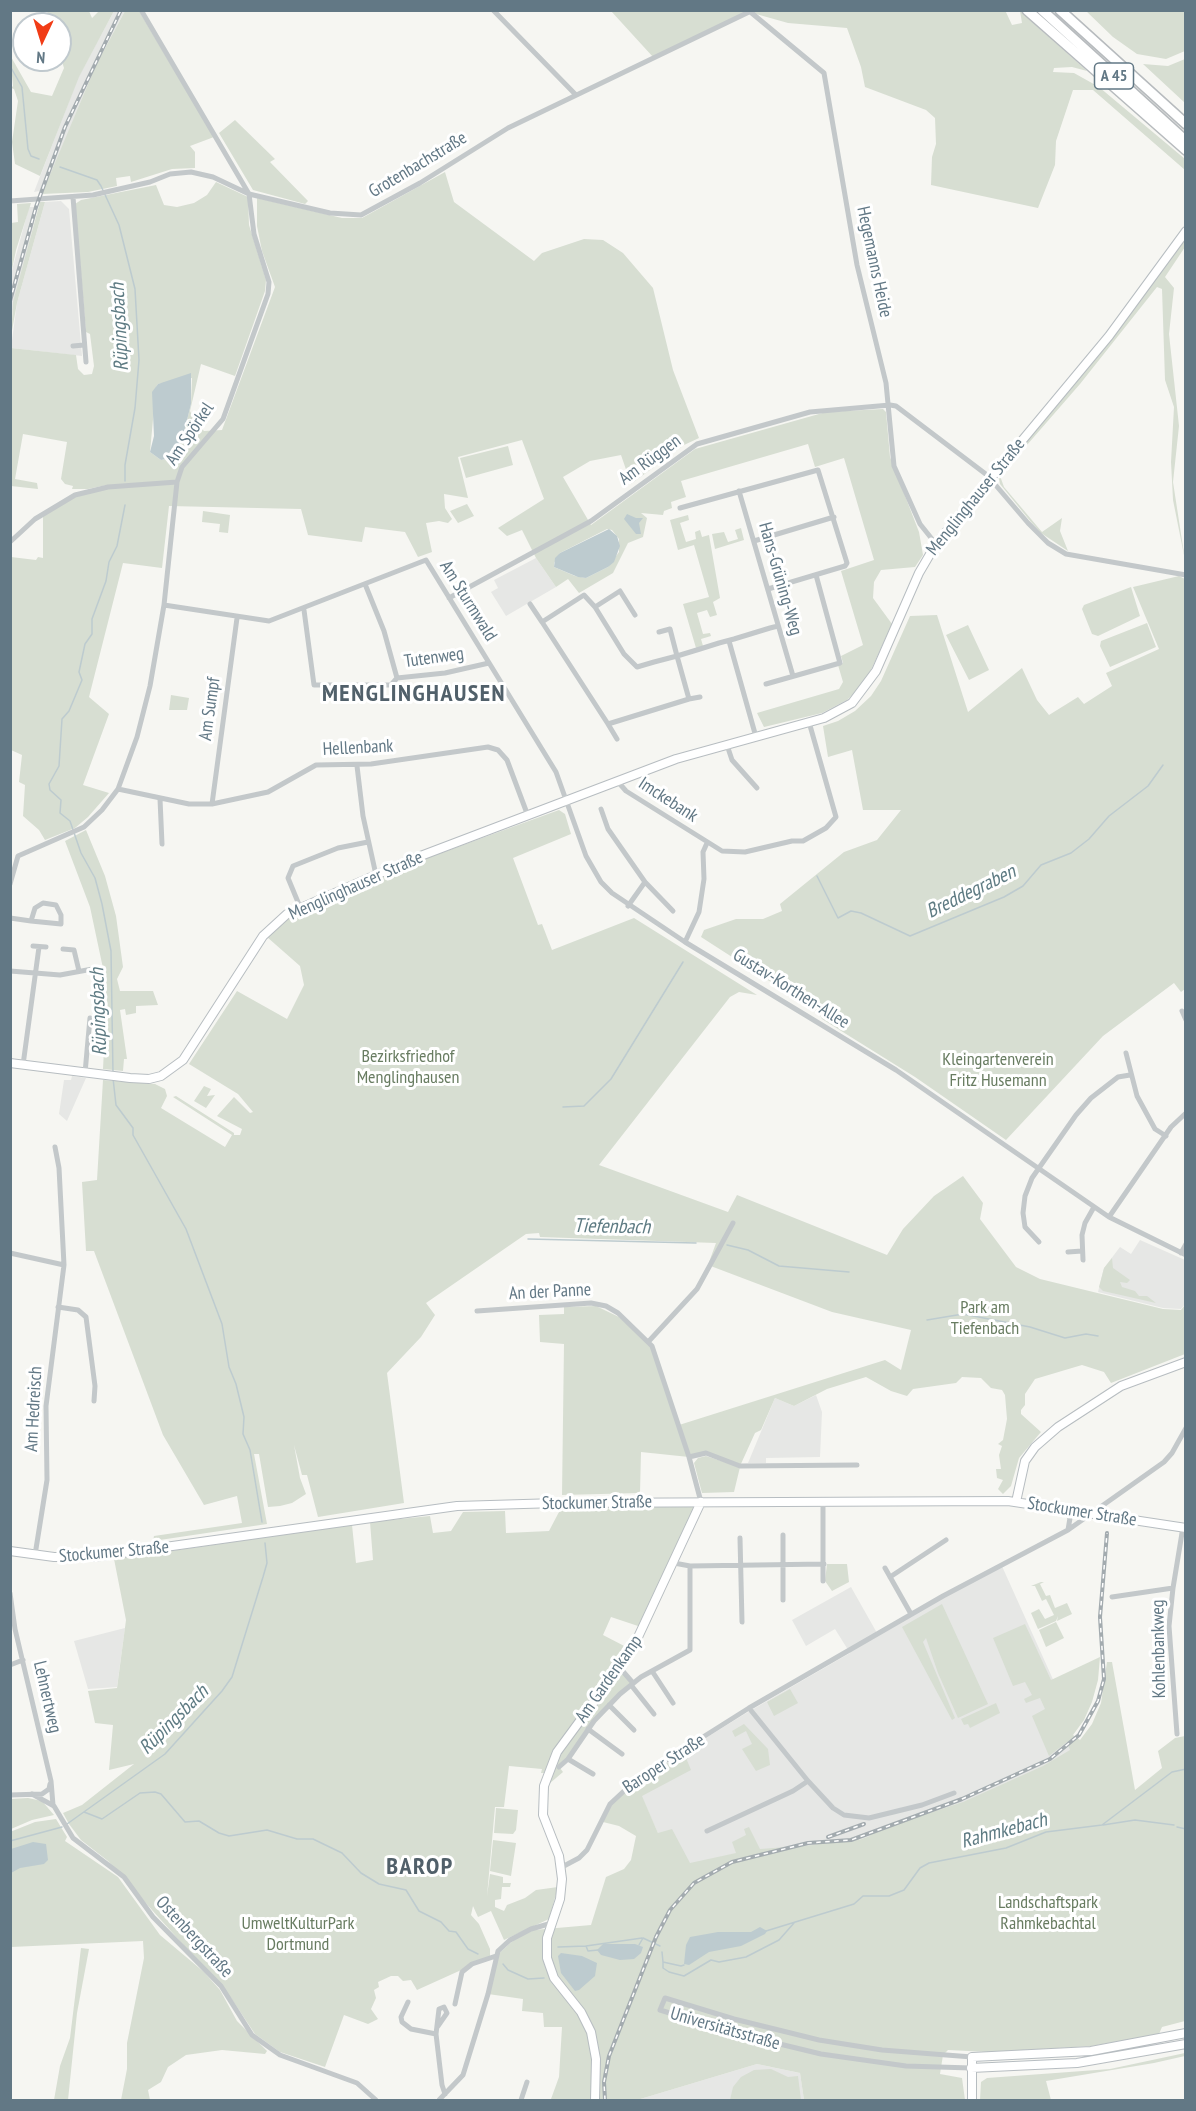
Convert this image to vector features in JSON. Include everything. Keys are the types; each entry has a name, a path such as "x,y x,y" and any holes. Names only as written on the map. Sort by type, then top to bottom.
{"highway":[{"path":"1027,10 1185,150"},
{"name":"A 45","path":"1042,10 1185,141"},
{"name":"A 45","path":"1060,10 1185,124"}],"street":[{"name":"Am Spörkel","path":"10,884 18,856 78,831 96,816 118,789 148,697 164,605 177,482 182,467 223,419 268,294 269,282 254,234 249,194 141,10"},
{"path":"493,10 576,95"},
{"name":"Grotenbachstraße","path":"10,201 93,195 111,192 170,174 191,172 213,177 249,194 330,213 361,215 420,183 508,128 748,11"},
{"name":"Hegemanns Heide","path":"748,11 824,73 856,265 890,405 894,466 920,524 936,544"},
{"path":"73,197 86,362"},
{"name":"Menglinghauser Straße","path":"10,1063 120,1077 149,1079 161,1076 177,1066 263,936 277,922 300,907 376,875 619,783 676,759 809,722 834,714 852,703 871,681 924,564 936,544 1109,336 1185,231"},
{"path":"74,346 84,345"},
{"path":"890,405 896,406 990,477 1028,523 1048,543 1066,554 1185,575"},
{"name":"Am Rüggen","path":"449,598 591,522 697,444 810,412 890,405"},
{"path":"680,508 818,470 847,563 845,566 768,589"},
{"path":"10,542 35,519 75,495 108,487 177,482"},
{"name":"Hans-Grüning-Weg","path":"739,491 793,676"},
{"path":"754,541 834,516"},
{"name":"Am Sturmwald","path":"164,605 237,618 269,621 304,610 426,560 556,772 567,802"},
{"name":"Hans-Grüning-Weg","path":"766,684 840,663 816,575"},
{"path":"365,584 384,631 397,678"},
{"path":"595,606 620,591 635,615"},
{"path":"542,622 584,595 595,606 635,666 778,626"},
{"path":"530,604 617,739"},
{"name":"Tutenweg","path":"304,610 314,685 375,687 391,685 397,678 445,673 489,663"},
{"name":"Am Sumpf","path":"212,804 237,618"},
{"path":"658,632 677,627"},
{"path":"670,629 689,699"},
{"path":"729,640 756,737"},
{"path":"608,724 700,697"},
{"path":"707,843 722,851 745,852 792,841 803,841 834,821 835,812 809,722"},
{"path":"727,745 732,760 758,788"},
{"name":"Hellenbank","path":"118,789 160,799 212,804 268,792 316,765 357,766 493,748 507,760 528,816"},
{"path":"357,766 368,842 376,875"},
{"name":"Imckebank","path":"619,783 626,791 707,843 703,852 704,879 699,912 685,942"},
{"path":"160,799 162,844"},
{"name":"Gustav-Korthen-Allee","path":"567,802 580,842 596,874 612,893 628,906 896,1070 1109,1217 1183,1254"},
{"path":"601,809 608,829 645,882 673,912"},
{"path":"300,907 288,878 293,866 338,848 368,842"},
{"path":"628,906 645,882"},
{"path":"10,918 31,921 61,924 61,915 56,905 43,903 34,908 31,921"},
{"path":"23,1065 36,947 46,947"},
{"path":"63,949 74,950 79,971"},
{"path":"10,971 60,975 98,968"},
{"path":"1182,1011 1185,1020"},
{"path":"85,1073 90,1017"},
{"path":"1126,1053 1130,1075 1145,1113 1155,1129 1166,1136"},
{"path":"1039,1242 1025,1227 1023,1213 1027,1189 1076,1115 1091,1098 1118,1077 1130,1075"},
{"path":"1109,1217 1185,1113"},
{"name":"Am Hedreisch","path":"35,1555 47,1480 44,1425 64,1265 59,1168 55,1147"},
{"path":"1083,1260 1085,1223 1094,1207"},
{"path":"701,1502 690,1457 649,1341 698,1289 733,1223"},
{"path":"1183,1254 1185,1244"},
{"path":"1068,1252 1082,1251"},
{"path":"10,1253 64,1265"},
{"name":"An der Panne","path":"477,1311 598,1303 618,1313 649,1341"},
{"path":"58,1307 78,1311 86,1317 95,1386 94,1401"},
{"path":"1016,1502 1025,1461 1035,1447 1058,1427 1121,1386 1185,1362"},
{"name":"Baroper Straße","path":"562,1867 579,1858 587,1850 610,1804 625,1788 749,1708 911,1614 1068,1530 1170,1455 1185,1428"},
{"path":"690,1457 706,1453 740,1466 857,1465"},
{"name":"Stockumer Straße","path":"10,1551 66,1558 111,1555 457,1506 701,1502 1016,1502 1184,1528"},
{"name":"Am Gardenkamp","path":"562,1867 543,1815 546,1777 563,1743 620,1668 644,1628 701,1502"},
{"path":"823,1503 823,1581"},
{"path":"1064,1509 1070,1518 1068,1530"},
{"name":"Kohlenbankweg","path":"1177,1734 1169,1626 1184,1528"},
{"path":"783,1535 783,1600"},
{"path":"740,1538 741,1622"},
{"path":"890,1577 946,1540"},
{"path":"674,1563 690,1566 824,1564"},
{"path":"559,1767 568,1760 588,1729 632,1684 690,1650 690,1566"},
{"path":"885,1568 911,1614"},
{"path":"1112,1597 1173,1588"},
{"name":"Lehnertweg","path":"10,1593 51,1781 54,1806"},
{"path":"10,1665 23,1660"},
{"path":"620,1668 654,1714"},
{"path":"636,1671 641,1677"},
{"path":"652,1671 673,1703"},
{"path":"609,1706 634,1730"},
{"path":"749,1708 833,1808 852,1818 864,1819 922,1805 954,1793"},
{"path":"588,1729 621,1754"},
{"path":"568,1760 593,1774"},
{"path":"10,1796 46,1793 51,1781"},
{"path":"706,1831 793,1791 808,1781"},
{"path":"32,1794 54,1806"},
{"name":"Ostenbergstraße","path":"54,1806 73,1838 124,1877 153,1917 221,1986 252,2035 280,2055 357,2083 376,2100"},
{"path":"562,1867 562,1892 546,1946 550,1969 557,1984 588,2023 594,2042 595,2100"},
{"path":"439,2100 463,2075 488,1994 496,1956 510,1940 538,1926 552,1923"},
{"path":"455,2004 462,1972 472,1964 496,1956"},
{"name":"Universitätsstraße","path":"1185,2033 1081,2052 972,2057 882,2050 819,2040 734,2019 664,1998 660,2010 734,2033 821,2054 906,2066 971,2068 1077,2063 1185,2044"},
{"path":"408,2002 401,2017 402,2022 411,2029 436,2034"},
{"path":"438,2026 436,2034 445,2094"},
{"path":"972,2057 972,2100"},
{"path":"520,2100 527,2082"}],"shaded area":[{"path":"114,11 125,11 96,65 45,190 34,192 78,78"},
{"path":"61,201 69,209 82,356 11,348 17,303 45,202"},
{"path":"29,207 38,207 11,318 11,274"},
{"path":"191,373 191,404 182,440 166,459 161,460 150,452 154,436 152,392 158,384"},
{"path":"627,514 643,518 639,523 641,534 636,534 624,519"},
{"path":"609,529 617,536 620,546 614,562 608,567 586,578 554,567 555,558 560,553"},
{"path":"536,558 556,587 506,616 491,592 498,588 494,580"},
{"path":"72,1076 86,1078 67,1121 59,1114 64,1080 71,1080"},
{"path":"1140,1240 1185,1260 1185,1304 1181,1309 1163,1308 1098,1292 1104,1268 1120,1247 1131,1254"},
{"path":"816,1395 822,1412 820,1457 766,1458 766,1463 748,1463 775,1398 794,1406"},
{"path":"1001,1564 1056,1686 1079,1759 833,1852 756,1849 690,1864 658,1833 635,1782 743,1715 850,1653 835,1629 806,1646 792,1620 851,1587 877,1633"},
{"path":"125,1628 117,1687 88,1689 74,1641"},
{"path":"33,1842 46,1844 48,1860 44,1864 20,1868 11,1873 11,1849"},
{"path":"760,1927 767,1931 765,1934 741,1946 709,1952 689,1965 684,1964 686,1945 690,1937 718,1932 751,1932"},
{"path":"603,1944 635,1944 643,1947 641,1953 634,1959 620,1960 601,1955 597,1950"},
{"path":"561,1953 582,1956 597,1963 595,1976 579,1990 575,1991 561,1973 558,1956"},
{"path":"757,2064 800,2073 804,2100 637,2100"}],"green space":[{"path":"1005,10 1012,25 1022,23 1020,11 1087,71 1072,67 1054,68 1053,72 1074,73 1099,87 1185,159 1185,170 1093,90 1073,90 1056,141 1055,165 1038,208 931,185 932,157 936,144 935,118 926,110 865,87 861,67 847,28 788,23 749,12 653,57 611,11"},
{"path":"89,11 92,18 99,11 114,11 79,77 40,176 15,164 12,142 18,101 14,89 11,88 13,86 10,55 12,72 20,72 31,92 52,96 62,72 72,72 72,12 47,12"},
{"path":"125,11 139,11 214,137 190,146 195,152 195,168 172,169 131,182 130,176 116,178 117,186 88,192 42,194 96,65"},
{"path":"1086,11 1185,11 1185,51 1166,59 1137,54 1113,37"},
{"path":"1185,59 1185,103 1143,64 1168,66"},
{"path":"235,120 275,159 270,162 308,201 305,204 253,190 219,133"},
{"path":"445,172 454,202 534,261 542,253 584,239 603,240 623,253 653,288 673,370 699,438 684,445 631,484 621,455 590,461 563,477 591,525 695,449 826,412 883,409 886,412 890,457 919,532 923,555 915,567 881,570 874,582 873,598 892,624 870,672 861,687 847,700 822,713 764,727 757,713 839,689 843,682 838,665 843,663 841,656 863,645 841,571 874,560 844,458 815,467 808,444 681,481 686,497 671,502 672,508 664,511 663,515 641,513 647,518 643,537 628,543 613,573 579,593 568,579 556,587 536,558 522,530 507,536 498,528 544,499 522,440 458,457 468,498 444,494 445,508 452,519 448,523 439,521 426,523 432,552 418,557 405,532 365,527 362,542 308,535 301,509 169,506 162,568 123,563 89,697 109,714 83,785 109,793 75,828 45,840 39,830 23,816 25,785 19,782 22,755 11,750 11,557 36,560 38,557 43,558 43,515 75,497 106,489 107,485 88,489 72,489 73,486 65,484 61,479 67,442 23,434 15,479 37,483 38,489 11,486 11,348 76,355 78,369 84,375 92,374 94,366 90,334 86,332 75,204 81,200 156,185 164,205 177,207 194,203 207,195 216,182 248,197 249,225 266,280 265,291 235,376 201,364 190,411 196,423 204,431 222,430 275,287 262,251 257,226 257,198 342,218 362,218","holes":["192,378 191,404 182,440 166,459 161,460 150,452 156,387 158,384","607,529 612,530 619,539 619,552 608,567 586,578 554,567 560,553"]},
{"path":"40,202 45,202 17,303 11,336 13,302"},
{"path":"31,203 11,274 11,223 18,222 17,204"},
{"path":"1185,237 1185,247 1165,277 1174,288 1169,334 1179,426 1173,482 1185,560 1173,500 1171,462 1174,407 1165,380 1162,289 1157,287 1080,384 1000,476 1004,487 1042,532 1062,518 1060,531 1068,551 1041,533 1031,522 1000,484 998,473 1111,340"},
{"path":"508,446 513,465 466,478 460,458"},
{"path":"467,504 474,516 458,523 450,511"},
{"path":"203,511 230,515 228,533 219,532 220,524 202,522"},
{"path":"688,515 689,520 680,523 686,542 696,539 695,532 700,530 702,537 709,535 720,598 713,602 717,615 710,617 707,610 697,613 703,634 710,633 711,636 701,639 703,646 696,648 683,604 709,597 694,545 678,550 670,520"},
{"path":"741,528 744,540 715,549 712,534 724,532 728,542 738,539 735,530"},
{"name":"Kleingartenverein Fritz Husemann","path":"1179,576 1185,579 1185,989 1181,992 1174,983 1103,1036 1006,1140 915,1077 822,1019 819,1013 701,937 704,930 736,919 763,919 782,911 780,904 844,852 877,840 901,810 863,810 852,750 828,757 823,726 838,721 855,711 871,696 881,681 910,616 937,615 968,712 1022,668 1037,700 1049,715 1078,697 1084,704 1112,686 1106,673 1159,649 1133,587"},
{"path":"1131,587 1140,616 1098,636 1092,634 1082,609 1084,605"},
{"path":"1147,623 1156,647 1110,667 1100,646 1101,641"},
{"path":"968,625 989,670 969,680 946,635"},
{"path":"171,695 189,698 187,710 169,710"},
{"path":"559,810 565,814 571,834 513,858 538,925 542,924 552,950 634,918 757,995 739,992 730,997 599,1165 728,1212 737,1195 887,1255 903,1229 934,1196 963,1176 983,1203 980,1219 1016,1267 1040,1279 1163,1309 1181,1310 1185,1305 1185,1354 1111,1383 1104,1372 1082,1365 1035,1379 1025,1394 1025,1405 1021,1414 1041,1432 1019,1458 1011,1486 1003,1494 998,1489 1003,1480 997,1478 996,1469 1001,1469 999,1455 1002,1446 998,1444 1003,1440 1007,1419 1005,1395 1002,1390 991,1388 981,1378 962,1377 956,1383 913,1389 907,1396 891,1391 866,1377 827,1389 794,1406 775,1398 761,1430 755,1433 740,1466 707,1453 689,1457 641,1452 640,1493 562,1495 564,1344 540,1342 539,1315 564,1314 564,1307 596,1306 619,1317 652,1346 679,1425 885,1360 901,1370 911,1330 832,1312 708,1265 716,1243 540,1237 539,1233 526,1234 426,1303 435,1315 421,1337 387,1373 404,1503 318,1517 307,1475 302,1475 294,1445 300,1478 306,1494 292,1503 280,1506 268,1507 259,1454 254,1454 267,1524 153,1541 154,1536 242,1523 237,1496 204,1505 163,1435 94,1251 86,1251 82,1182 97,1180 103,1080 155,1084 165,1089 167,1096 161,1108 225,1147 232,1135 173,1097 176,1096 234,1135 240,1135 242,1129 217,1116 234,1097 250,1113 253,1112 238,1094 189,1064 237,991 287,1019 304,985 300,966 267,937 289,917 302,910 430,857"},
{"path":"86,830 105,876 116,916 123,967 117,979 120,991 153,991 158,1005 136,1006 136,1013 126,1015 125,1009 120,1010 127,1059 124,1059 123,1071 103,1069 106,1009 104,973 90,907 65,841"},
{"path":"204,1086 211,1089 207,1096 215,1095 206,1108 194,1101"},
{"path":"1112,1258 1113,1268 1130,1280 1127,1283 1120,1282 1122,1287 1135,1291 1139,1296 1147,1296 1156,1303 1103,1291 1099,1287 1104,1268"},
{"path":"706,1456 740,1467 734,1492 702,1493 694,1463 698,1458"},
{"name":"UmweltKulturPark Dortmund","path":"657,1502 701,1502 644,1628 611,1617 603,1635 632,1650 620,1668 633,1683 609,1705 560,1768 563,1772 549,1784 553,1753 544,1773 541,1773 542,1769 509,1766 504,1807 495,1807 487,1896 490,1874 503,1877 503,1883 511,1883 510,1887 502,1887 501,1899 495,1900 495,1907 504,1911 507,1905 525,1898 536,1890 558,1887 549,1919 504,1940 491,1911 478,1917 473,1906 471,1915 479,1924 490,1949 490,1957 417,1990 411,1980 403,1981 398,1976 391,1976 378,1982 379,1987 374,1990 376,1998 371,2009 378,2019 368,2024 344,2015 325,2067 280,2052 255,2034 231,1998 108,1861 81,1840 63,1813 82,1805 134,1764 109,1770 113,1725 95,1723 88,1691 117,1688 126,1620 114,1559 352,1525 356,1563 373,1560 370,1522 430,1516 433,1533 451,1531 463,1512 505,1511 506,1533 549,1531 560,1510 643,1507"},
{"path":"827,1564 847,1564 849,1582 832,1591 825,1581"},
{"path":"1044,1582 1040,1584 1046,1596 1050,1595 1055,1608 1067,1603 1072,1614 1057,1621 1058,1616 1056,1621 1038,1629 1031,1613 1039,1609 1045,1619 1054,1615 1046,1599 1042,1601 1035,1586 1031,1586"},
{"path":"942,1604 988,1704 958,1718 938,1673 926,1638 923,1642 955,1718 952,1720 902,1627"},
{"path":"1056,1622 1064,1638 1046,1647 1039,1630"},
{"name":"Landschaftspark Rahmkebachtal","path":"1025,1624 1051,1680 1100,1657 1098,1680 1092,1702 1084,1720 1073,1735 1080,1740 1092,1724 1101,1703 1107,1662 1112,1662 1135,1790 1162,1768 1158,1751 1175,1738 1185,1736 1185,2021 1162,2027 1159,2034 1092,2046 989,2052 948,2050 943,2055 940,2074 962,2078 965,2100 804,2100 800,2073 757,2064 637,2100 551,2099 559,2077 562,2027 544,2027 543,2013 522,2011 523,1999 488,1994 496,1956 516,1938 534,1930 591,1925 606,1877 624,1869 631,1860 636,1836 619,1826 603,1822 612,1804 636,1782 684,1753 691,1770 642,1796 658,1833 672,1829 690,1863 736,1853 732,1842 746,1835 744,1829 749,1827 760,1849 813,1845 833,1840 858,1838 859,1840 870,1836 869,1833 963,1802 1043,1766 1070,1750 1067,1742 1049,1756 1032,1716 1045,1709 1040,1698 1026,1703 1024,1699 1032,1695 1025,1682 1013,1686 993,1638"},
{"path":"790,1689 798,1703 774,1716 767,1702"},
{"path":"996,1703 1000,1713 970,1728 968,1724 964,1725 961,1719"},
{"path":"744,1724 768,1749 770,1765 756,1771 742,1749 752,1744 746,1731 735,1737 732,1731"},
{"path":"28,1798 42,1801 54,1815 32,1820 11,1829 11,1799"},
{"path":"496,1808 518,1810 516,1830 513,1834 494,1833"},
{"path":"56,1819 67,1837 65,1841 118,1877 160,1935 204,1972 220,1990 237,2021 267,2051 265,2054 222,2050 186,2055 168,2067 161,2082 148,2090 150,2100 121,2100 127,2069 127,2043 144,1958 143,1941 11,1947 10,1832 35,1822"},
{"path":"493,1840 516,1843 511,1876 490,1871"},
{"path":"81,1948 89,1949 77,2013 68,2100 54,2100 60,2066 70,2038"},
{"path":"1185,2053 1185,2056 1154,2063 1046,2081 1051,2100 980,2100 981,2082 987,2078 1110,2069"},
{"path":"771,2069 788,2077 798,2076 801,2100 730,2100 733,2087 741,2077 754,2070"}],"waterway":[{"name":"Rüpingsbach","path":"10,66 22,87 28,149 31,156 39,159"},
{"name":"Rüpingsbach","path":"60,167 97,180 101,186 119,225 135,289 139,360 135,408 125,465 125,481"},
{"name":"Rüpingsbach","path":"113,1073 111,951 102,904 95,878 81,853 70,821 60,813 61,800 50,790 49,784 59,766 62,719 69,711 82,680 79,672 85,644 92,634 92,619 106,581 109,562 117,546 125,505"},
{"name":"Breddegraben","path":"817,876 838,918 851,911 861,913 910,936 1004,897 1023,886 1041,865 1071,853 1089,839 1109,816 1148,786 1163,765"},
{"name":"Breddegraben","path":"563,1107 584,1106 611,1079 683,962"},
{"name":"Rüpingsbach","path":"113,1078 116,1105 133,1128 133,1135 186,1229 222,1324 229,1367 236,1384 244,1417 243,1434 250,1450 262,1522"},
{"name":"Tiefenbach","path":"528,1239 696,1243"},
{"name":"Tiefenbach","path":"727,1245 748,1250 779,1266 849,1272"},
{"name":"Tiefenbach","path":"927,1320 963,1314 1030,1327 1065,1338 1086,1334 1098,1336"},
{"name":"Rüpingsbach","path":"67,1824 165,1754 232,1677 267,1563 265,1543"},
{"name":"Rahmkebach","path":"766,1931 854,1904 863,1896 889,1896 904,1890 920,1868 929,1863 1006,1848 1046,1832 1102,1825 1172,1772 1186,1769"},
{"name":"Rahmkebach","path":"84,1812 102,1819 140,1793 155,1792 161,1794 185,1822 199,1821 229,1836 267,1830 297,1839 313,1839 342,1853 361,1873 379,1884 406,1890 419,1911 441,1922 449,1931 456,1932 468,1949 478,1954"},
{"path":"1103,1825 1135,1820 1174,1825"},
{"name":"Rüpingsbach","path":"10,1841 62,1827"},
{"path":"1177,1827 1186,1829"},
{"name":"Rahmkebach","path":"663,1962 663,1968 684,1976 711,1960 719,1962 746,1957 779,1940 794,1923"},
{"name":"Rahmkebach","path":"586,1946 642,1938"},
{"name":"Rahmkebach","path":"639,1945 643,1938 660,1946"},
{"name":"Rahmkebach","path":"558,1947 586,1946 588,1951 598,1950"},
{"name":"Rahmkebach","path":"662,1952 663,1962 684,1965"},
{"name":"Rahmkebach","path":"503,1964 508,1970 528,1979 544,1978"}],"railway":[{"path":"10,301 36,207 65,127 121,10"},
{"path":"605,2100 604,2082 609,2056 656,1937 670,1910 694,1883 732,1862 808,1843 851,1840 962,1799 1050,1759 1079,1735 1098,1701 1104,1679 1100,1617 1107,1533"},
{"path":"828,1837 864,1824"}],"district":[{"name":"MENGLINGHAUSEN","path":"414,694"},
{"name":"BAROP","path":"420,1867"}],"park label":[{"name":"Bezirksfriedhof Menglinghausen","path":"408,1067"},
{"name":"Park am Tiefenbach","path":"985,1318"}]}
